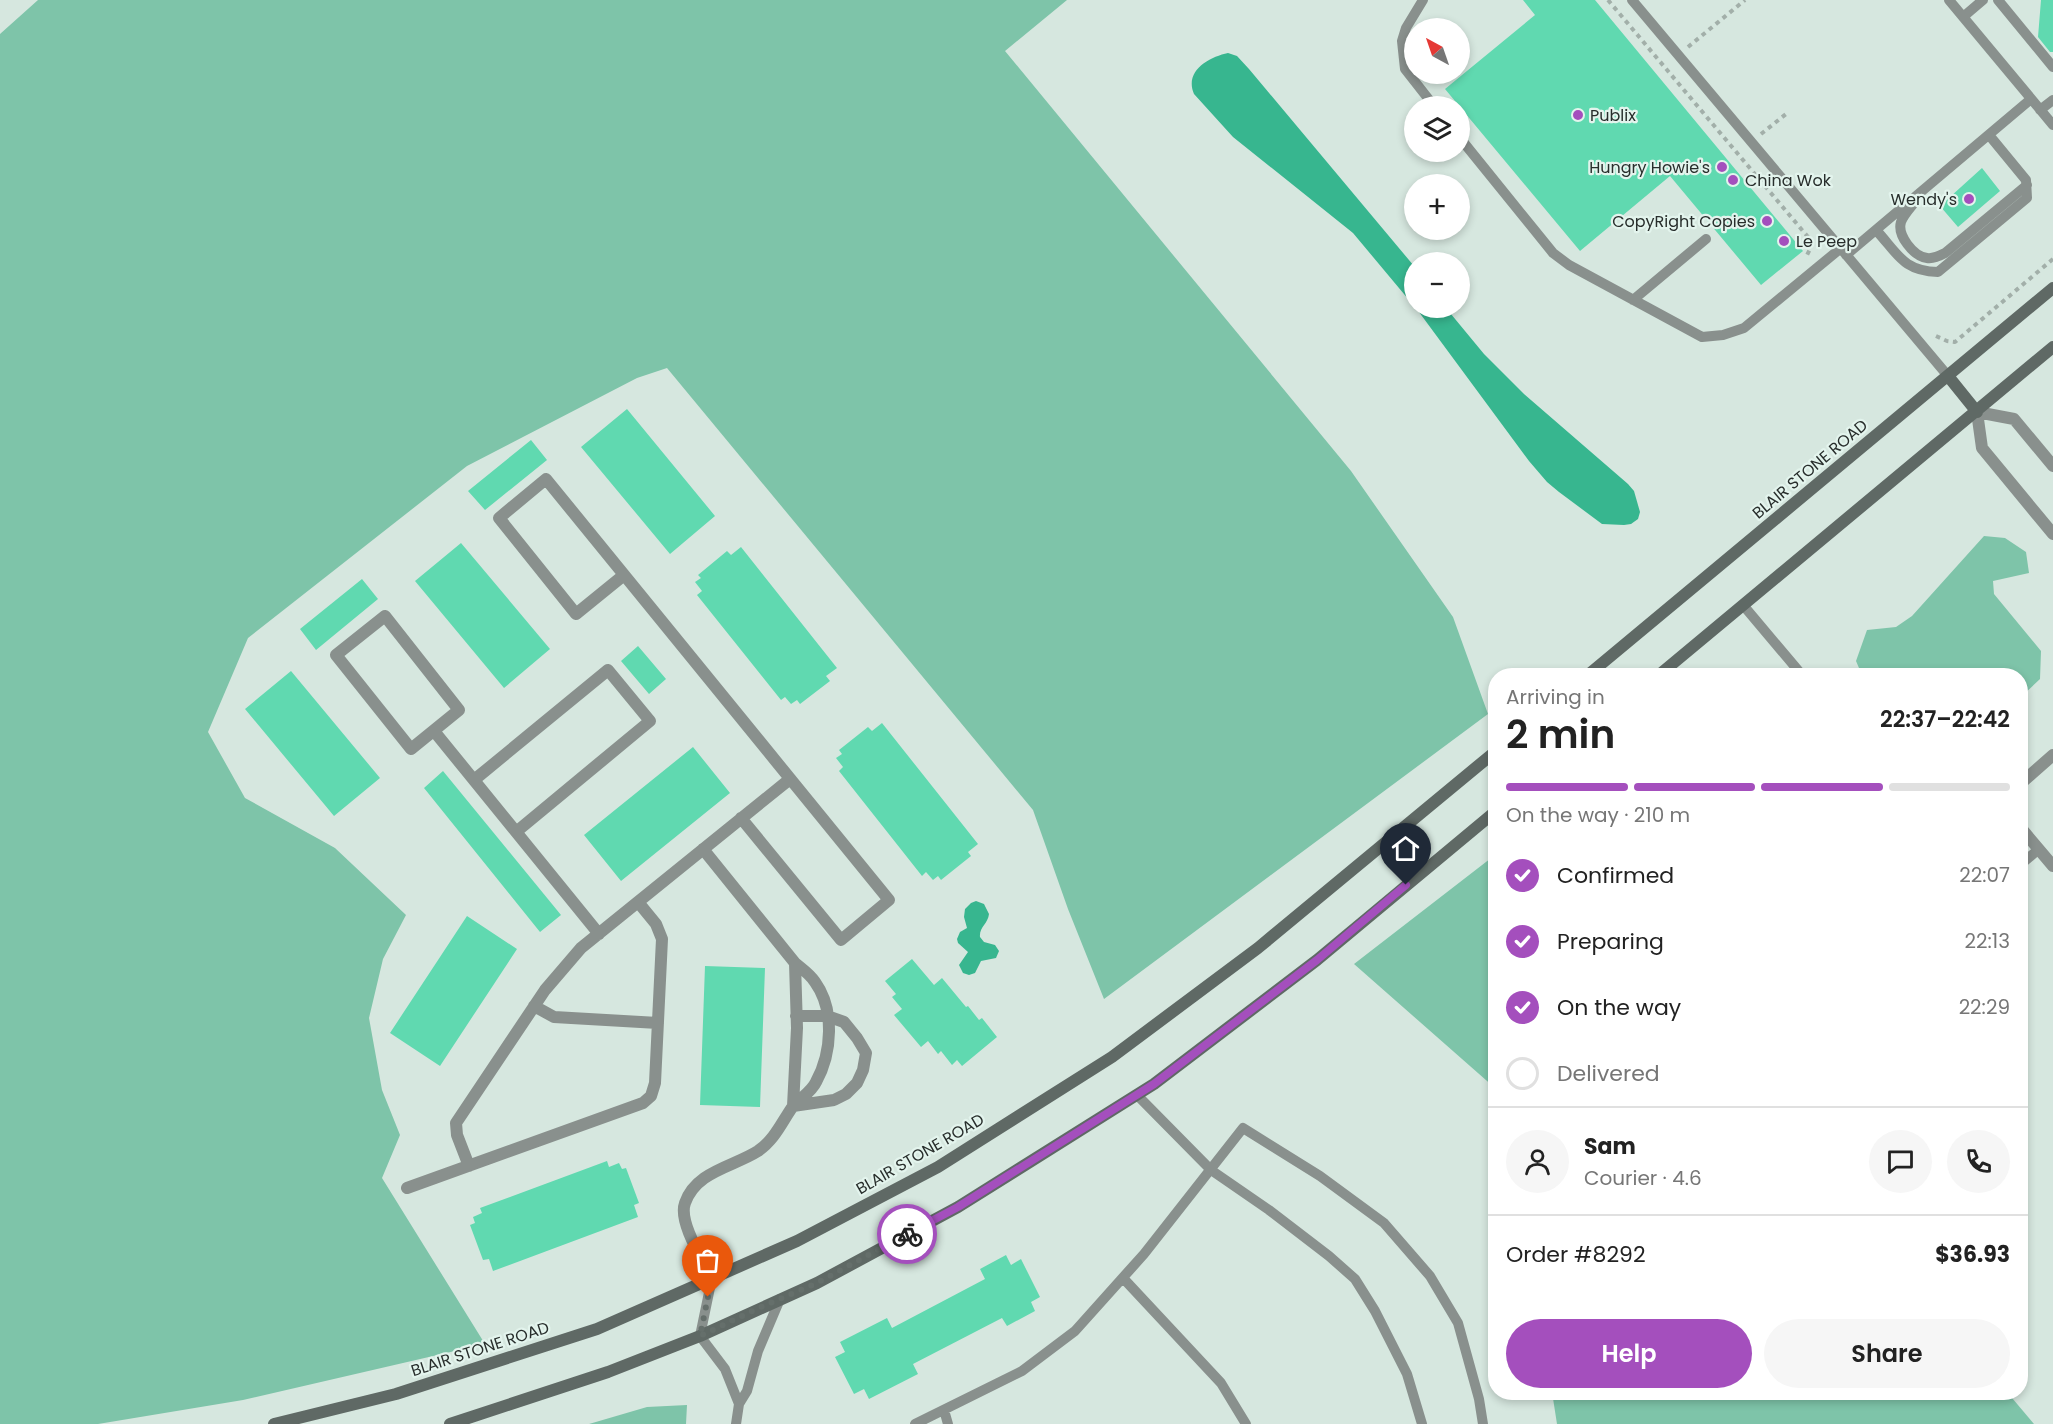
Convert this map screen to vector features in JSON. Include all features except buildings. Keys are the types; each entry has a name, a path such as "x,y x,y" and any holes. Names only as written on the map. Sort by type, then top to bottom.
{"main road":[{"name":"BLAIR STONE ROAD","path":"1596,668 2053,288"},
{"path":"1667,668 2053,347"},
{"path":"1948,376 1977,412"},
{"name":"BLAIR STONE ROAD","path":"274,1424 396,1394 597,1329 797,1241 938,1167 1112,1057 1258,948 1488,759"},
{"path":"450,1424 608,1372 700,1336 817,1283 958,1207 1154,1084 1317,960 1488,818"}],"street":[{"path":"2053,466 2014,419 1977,412 1982,448 2053,534"},
{"path":"624,575 576,614 499,518 546,479 890,900 841,940 741,818"},
{"path":"385,616 459,710 434,730 411,749 336,655 385,616"},
{"path":"474,780 608,670 651,721 516,832"},
{"path":"434,730 599,934"},
{"path":"2028,776 2053,755"},
{"path":"469,1166 457,1135 456,1123 544,990 581,948 790,779"},
{"path":"2028,836 2053,866"},
{"path":"703,849 795,963 816,984 825,1004 829,1033 826,1056 815,1084 793,1106 769,1142 757,1152 703,1179 693,1188 685,1203 683,1214 688,1230 712,1278"},
{"path":"407,1188 643,1103 651,1096 655,1083 662,939 656,924 638,902"},
{"path":"793,1106 795,963"},
{"path":"534,1006 554,1017 658,1023"},
{"path":"793,1106 834,1100 846,1094 857,1083 863,1070 866,1053 844,1022 827,1016 796,1016"}],"lane":[{"path":"1423,0 1401,41 1405,69 1426,96"},
{"path":"1632,0 1948,376"},
{"path":"1949,0 2053,125"},
{"path":"1963,17 1983,0"},
{"path":"1998,0 2053,67"},
{"path":"1470,150 1554,253 1569,265 1702,337 1723,335 1744,328 1844,251 1876,230 2031,99"},
{"path":"2040,110 2053,100"},
{"path":"1876,230 1907,266 1921,271 1938,272 2027,198 2026,180 1989,135"},
{"path":"1930,184 1901,221 1900,231 1906,242 1926,258 1945,253 2026,185"},
{"path":"1633,300 1706,239"},
{"path":"1743,605 1796,668"},
{"path":"2028,858 2039,849"},
{"path":"1137,1095 1211,1170 1269,1210 1355,1279 1375,1311 1407,1374 1422,1424"},
{"path":"915,1424 1022,1371 1075,1331 1144,1254 1243,1128 1320,1176 1384,1223 1430,1275 1458,1323 1479,1399 1483,1424"},
{"path":"712,1278 700,1336 724,1369 740,1404"},
{"path":"1123,1278 1221,1383 1246,1424"},
{"path":"736,1424 740,1404 747,1391 758,1351 780,1299"},
{"path":"944,1410 948,1424"}],"path":[{"path":"1608,0 1808,237 1810,249 1806,259"},
{"path":"1664,67 1745,0"}],"shaded area":[{"path":"38,0 1067,0 1005,51 1351,471 1453,617 1488,714 1104,999 1068,909 1033,810 667,368 637,378 467,466 248,638 208,732 245,798 335,848 406,915 383,959 369,1018 382,1090 400,1135 382,1178 485,1344 243,1400 98,1424 0,1424 0,34"},
{"path":"1228,53 1237,56 1404,254 1404,294 1353,233 1233,137 1194,94 1192,78 1195,72 1213,58"},
{"path":"1423,318 1454,318 1484,354 1524,394 1628,484 1634,491 1640,512 1638,519 1631,524 1624,525 1602,524 1547,482"},
{"path":"1984,536 2005,538 2026,552 2029,573 1993,581 1994,594 2041,651 2040,679 2028,690 2028,668 1859,668 1856,661 1867,630 1896,627 1912,616"},
{"path":"1488,860 1488,1082 1354,964"},
{"path":"976,901 984,904 989,914 980,937 984,942 995,945 999,951 996,958 981,961 975,973 969,975 963,973 959,965 968,952 958,943 957,939 960,932 967,928 964,917 965,909"},
{"path":"1553,1400 2014,1400 2034,1424 1557,1424"},
{"path":"687,1405 686,1424 589,1424 647,1407"}],"way so far":[{"path":"708,1297 700,1336 817,1283 907,1234"}],"place":[{"name":"Publix","path":"1578,115"},
{"name":"Hungry Howie's","path":"1722,167"},
{"name":"China Wok","path":"1733,180"},
{"name":"Wendy's","path":"1969,199"},
{"name":"CopyRight Copies","path":"1767,221"},
{"name":"Le Peep","path":"1784,241"}],"route":[{"path":"907,1234 958,1207 1154,1084 1317,960 1406,885"}]}
